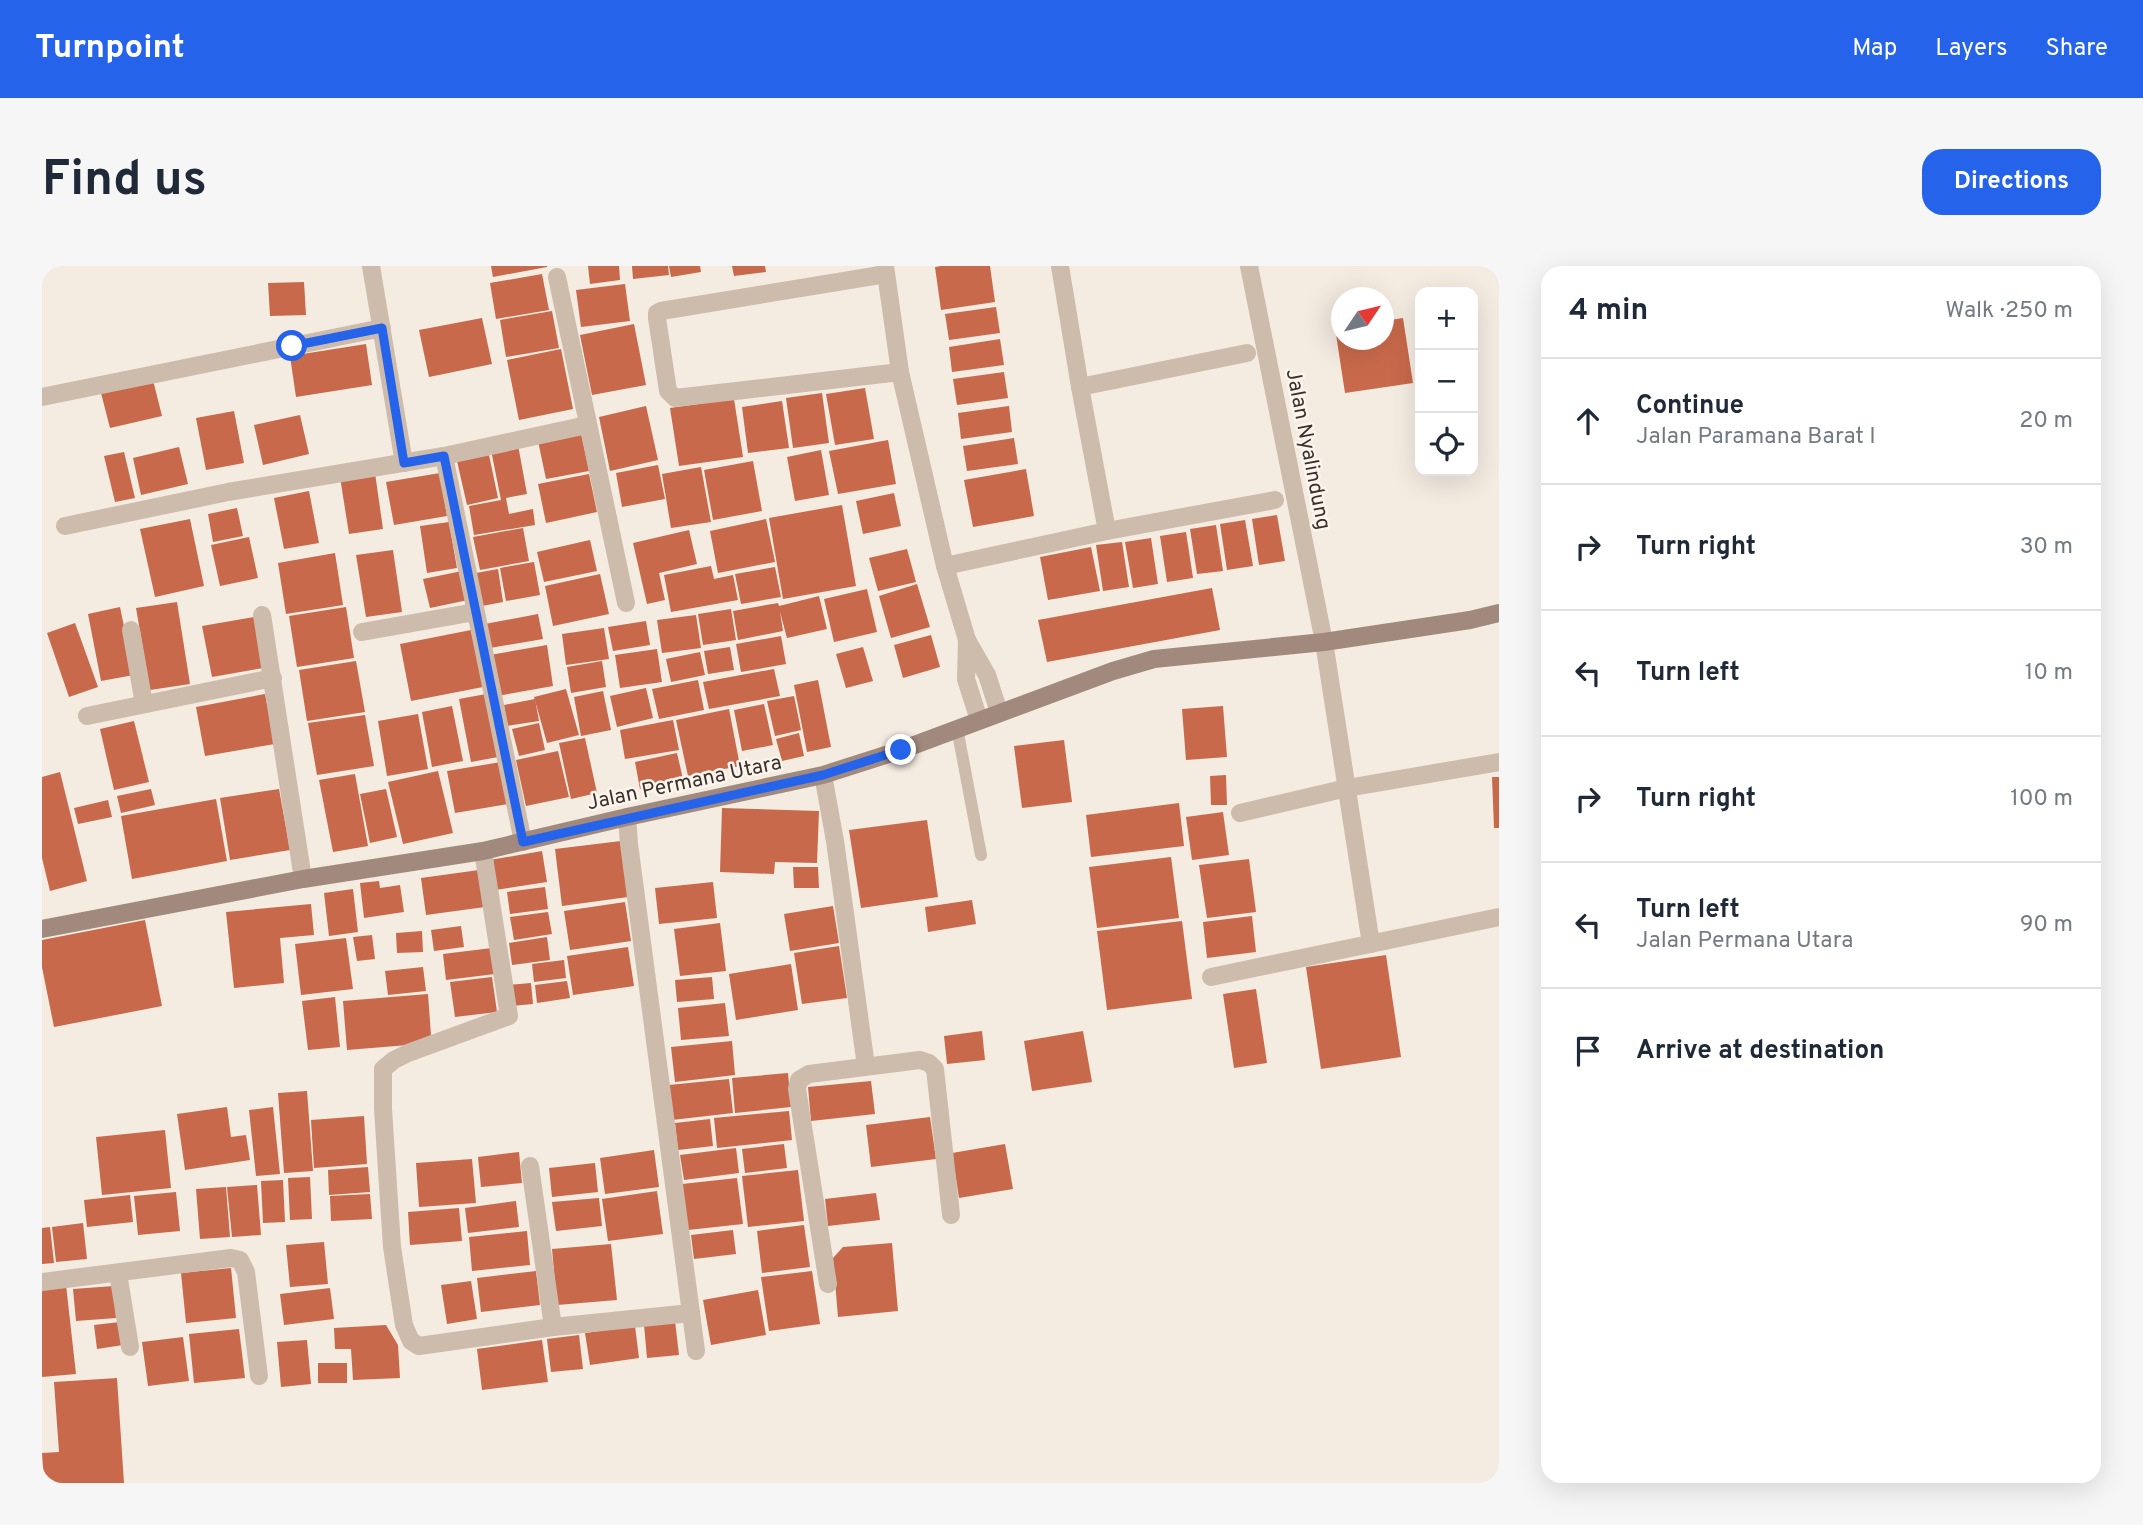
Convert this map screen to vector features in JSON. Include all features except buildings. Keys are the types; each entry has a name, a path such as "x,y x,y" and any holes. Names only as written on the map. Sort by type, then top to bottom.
{"street":[{"path":"371,266 404,463"},
{"path":"1060,266 1107,531"},
{"name":"Jalan Nyalindung","path":"1249,266 1324,642 1371,944"},
{"path":"900,372 675,398 668,391 657,313 885,270 900,372 945,566 967,640 987,675 999,712"},
{"path":"557,277 626,603"},
{"path":"42,397 382,328"},
{"path":"1080,387 1247,353"},
{"path":"65,526 228,492 444,456 587,425"},
{"path":"444,456 523,842"},
{"path":"945,566 1107,531 1275,500"},
{"path":"362,632 475,612"},
{"name":"Jalan Permana Utara","path":"42,929 303,879 483,851 823,775 901,750 1113,671 1154,659 1324,642 1470,620 1499,613"},
{"path":"262,615 303,879"},
{"path":"131,631 144,704"},
{"path":"967,640 966,679 979,720"},
{"path":"87,716 273,678"},
{"path":"1240,813 1347,788 1499,762"},
{"path":"823,775 835,841 866,1066"},
{"path":"627,817 657,1066 696,1351"},
{"path":"483,851 509,1016 408,1054 383,1069 391,1247 404,1325 411,1340 419,1346 553,1327 691,1313"},
{"path":"1211,977 1499,917"},
{"path":"828,1284 797,1089 799,1080 809,1074 920,1060 929,1063 935,1069 951,1215"},
{"path":"530,1166 553,1327"},
{"path":"42,1282 231,1258 240,1260 246,1272 259,1376"},
{"path":"118,1273 130,1347"}],"lane":[{"path":"957,728 981,855"}],"route":[{"path":"292,346 382,328 404,463 444,456 523,842 823,775 901,750"}]}
